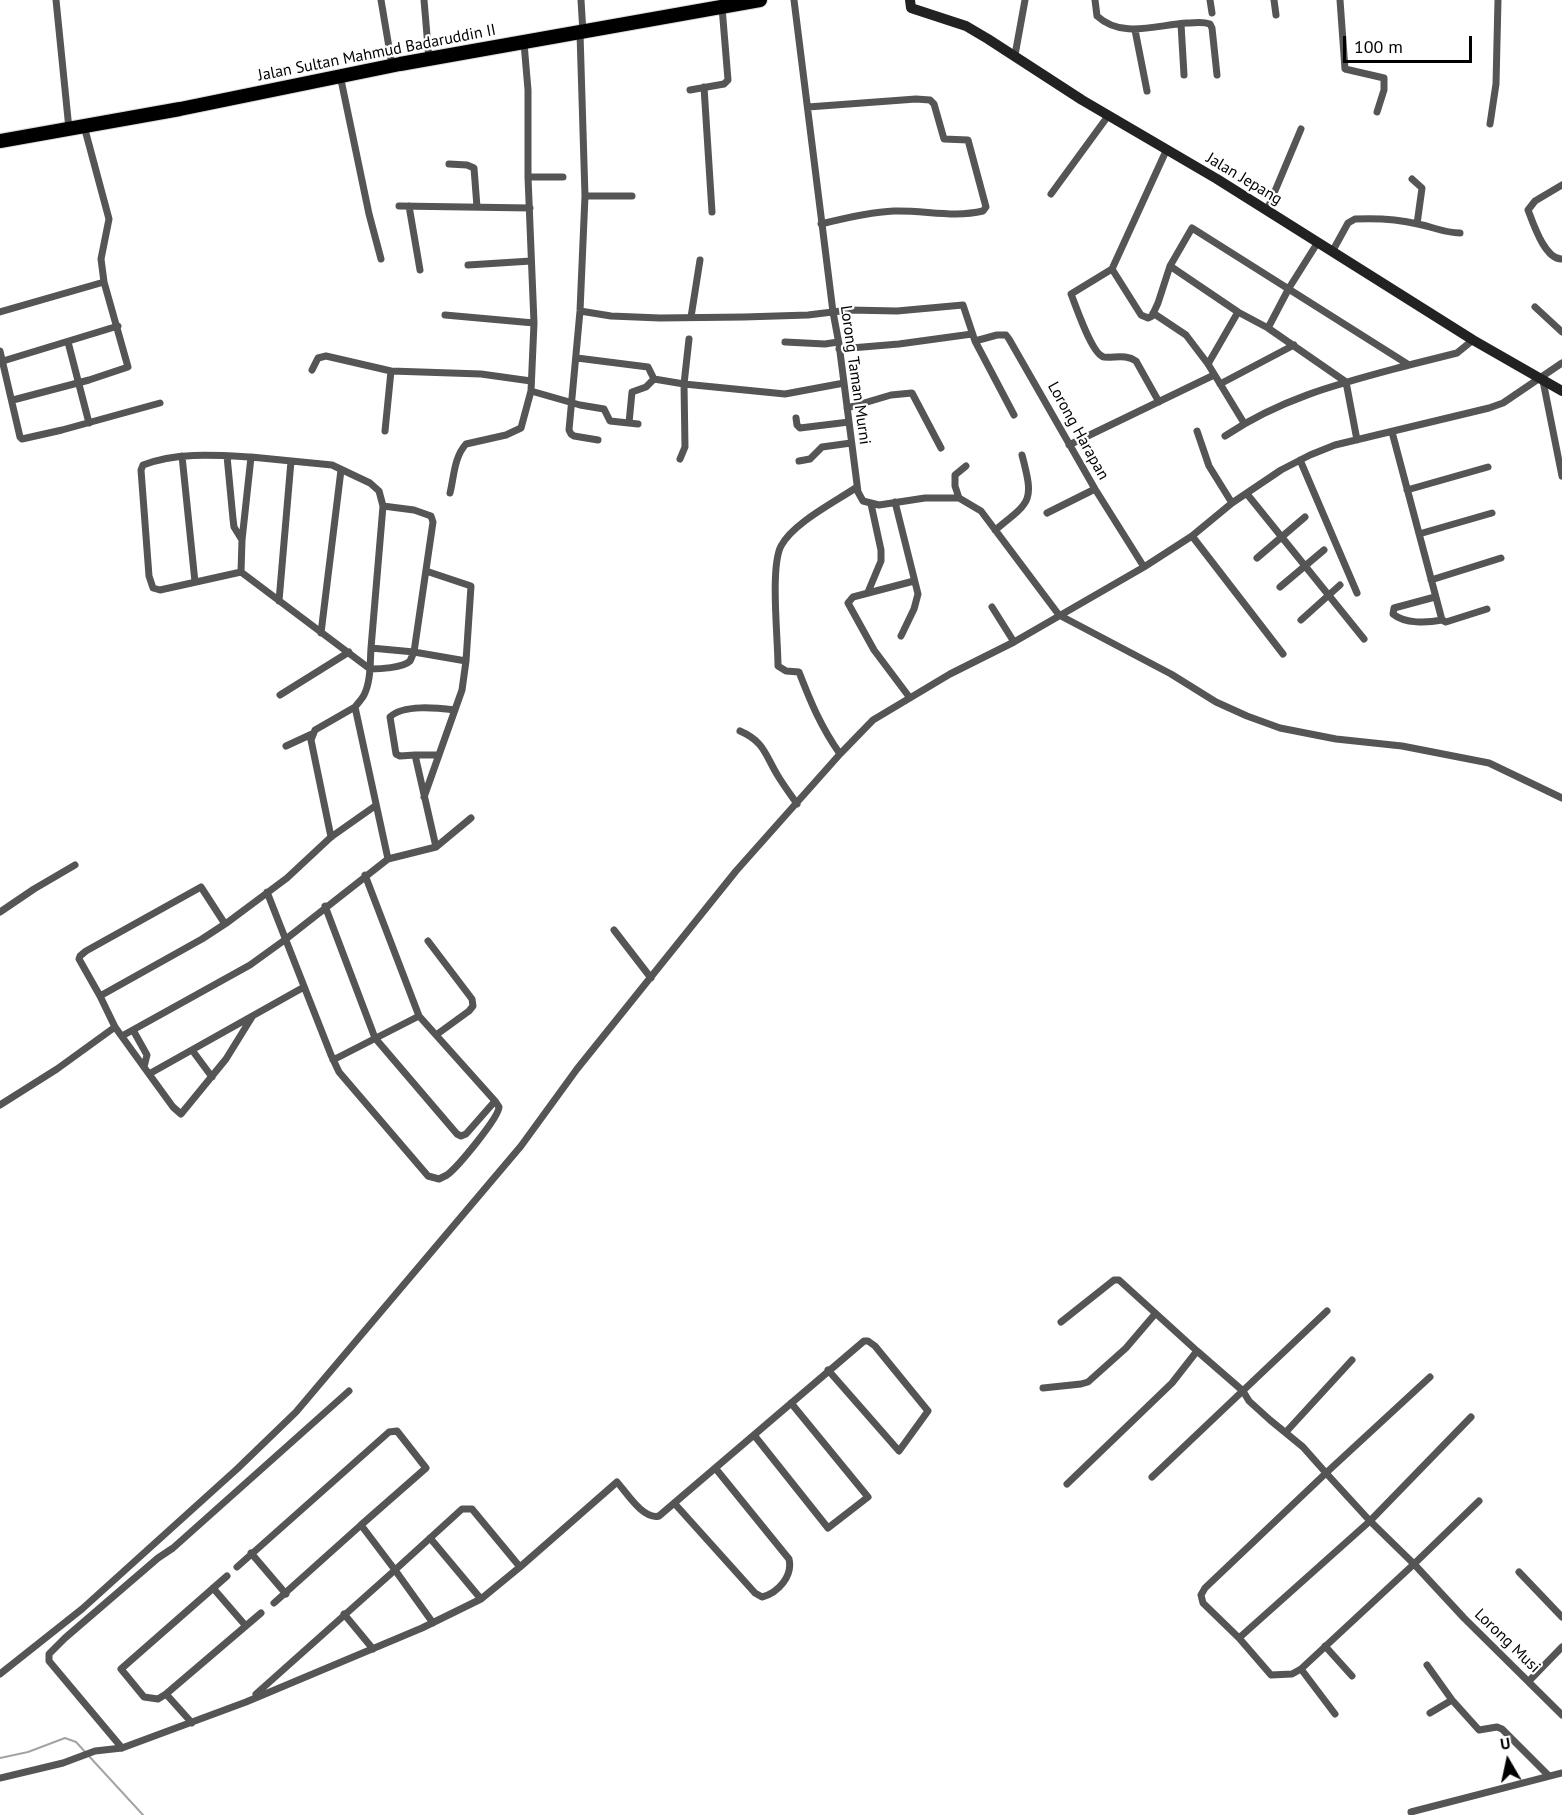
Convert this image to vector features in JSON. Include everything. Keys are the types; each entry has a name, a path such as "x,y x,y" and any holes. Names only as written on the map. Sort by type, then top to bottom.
{"highway":[{"name":"Jalan Sultan Mahmud Badaruddin II","path":"0,141 180,109 340,75 760,0"}],"street":[{"path":"56,0 69,129"},
{"path":"381,0 392,66"},
{"path":"424,0 429,59"},
{"path":"581,0 585,196 577,358 569,430 571,435 598,440"},
{"name":"Lorong Taman Murni","path":"794,0 832,312 839,346 857,487"},
{"name":"Jalan Jepang","path":"909,0 911,8 966,26 1015,55 1055,84 1267,210 1473,340 1562,391"},
{"path":"1015,55 1024,0"},
{"path":"1095,0 1095,13 1109,26 1120,29 1135,30 1205,22 1212,27 1217,75"},
{"path":"1210,0 1212,13"},
{"path":"1274,0 1276,15"},
{"path":"1340,0 1345,69 1384,78 1384,90 1377,112"},
{"path":"1490,124 1496,84 1498,0"},
{"path":"690,90 724,84 728,80 722,6"},
{"path":"1181,24 1184,75"},
{"path":"1135,30 1147,91"},
{"path":"450,493 458,456 463,447 466,444 506,435 521,428 531,391 534,322 528,177 528,90 524,43"},
{"path":"340,75 369,214 381,258"},
{"path":"704,87 712,212"},
{"path":"808,107 930,99 934,104 944,140 968,140 987,207 982,211 964,213 895,211 861,214 821,224"},
{"path":"1050,194 1108,116"},
{"path":"13,400 79,383 128,367 104,282 101,251 109,219 84,126"},
{"path":"1267,210 1301,129"},
{"path":"1159,402 1136,361 1131,357 1104,357 1095,351 1071,294 1112,269 1166,151"},
{"path":"449,164 468,165 474,168 477,207"},
{"path":"528,177 563,177"},
{"path":"1412,179 1422,188 1418,224"},
{"path":"1562,185 1535,201 1528,210 1538,235 1553,256 1562,259"},
{"path":"585,196 632,196"},
{"path":"399,206 530,208"},
{"path":"409,206 420,270"},
{"path":"1332,252 1348,223 1355,219 1418,224 1450,233 1460,233"},
{"path":"1112,269 1141,315 1148,318 1153,313 1170,266 1192,228 1409,365"},
{"path":"1268,328 1289,288 1318,242"},
{"path":"692,317 700,260"},
{"path":"468,265 531,261"},
{"path":"1170,266 1238,312 1294,345 1346,382 1357,440"},
{"path":"0,312 104,282"},
{"path":"580,312 611,316 808,315 849,310 897,311 963,305 973,338 1014,415"},
{"path":"1536,307 1562,332"},
{"path":"1208,364 1238,312"},
{"path":"1153,313 1186,335 1208,364 1244,423"},
{"path":"445,315 534,322"},
{"path":"3,361 118,326"},
{"name":"Lorong Harapan","path":"973,338 1003,334 1009,339 1095,489 1144,567"},
{"path":"785,342 839,346 973,338"},
{"path":"680,459 685,447 686,436 684,384 689,339"},
{"path":"1225,436 1244,423 1309,393 1457,353 1473,340"},
{"path":"68,342 89,423"},
{"path":"1220,384 1294,345"},
{"path":"0,351 22,439 160,403"},
{"path":"312,370 318,358 326,356 391,371 481,374 531,381"},
{"path":"577,358 648,367 654,379"},
{"path":"0,1674 82,1609 237,1469 296,1412 521,1146 578,1069 736,871 873,720 950,674 1014,642 1144,567 1192,536 1232,503 1300,460 1335,445 1503,403 1542,380 1562,363"},
{"path":"385,431 391,371"},
{"path":"1069,445 1214,375"},
{"path":"654,379 785,394 843,383"},
{"path":"629,423 632,392 646,387 654,379"},
{"path":"1542,380 1562,476"},
{"path":"531,391 572,403 604,409 610,421 638,424"},
{"path":"847,408 891,395 912,393 941,448"},
{"path":"796,418 800,428 849,422"},
{"path":"1197,431 1209,466 1232,503"},
{"path":"1392,432 1442,620"},
{"path":"799,461 810,459 822,447 851,443"},
{"path":"995,530 1023,507 1027,500 1030,483 1022,455"},
{"path":"182,456 195,582"},
{"path":"286,746 312,734 355,707 364,694 370,669 383,506 379,491 370,483 332,465 251,457 182,456 152,461 143,465 141,470 149,576 153,588 160,590 241,572 370,669 405,664 411,660 433,522 430,516 414,510 383,506"},
{"path":"227,456 234,528 242,540"},
{"path":"241,572 251,457"},
{"path":"1300,460 1357,593"},
{"path":"279,601 291,461"},
{"path":"959,498 955,486 955,475 966,466"},
{"path":"1407,490 1488,467"},
{"path":"321,633 341,470"},
{"path":"840,754 824,731 811,705 799,672 786,671 778,666 777,558 786,540 806,520 857,487 863,501 879,505 925,498 959,498 981,512 1059,615 1152,663 1216,702 1280,728 1336,740 1402,746 1489,763 1562,798"},
{"path":"1047,513 1095,489"},
{"path":"1247,494 1364,639"},
{"path":"895,502 918,594 901,636"},
{"path":"868,592 881,561 881,550 871,504"},
{"path":"1419,534 1492,513"},
{"path":"1257,558 1305,517"},
{"path":"1192,536 1283,654"},
{"path":"1280,587 1324,550"},
{"path":"1431,580 1502,558"},
{"path":"424,796 462,690 471,586 426,572"},
{"path":"910,698 874,650 848,603 849,599 868,592 914,581"},
{"path":"1301,620 1340,585"},
{"path":"1436,597 1394,608 1393,614 1416,622 1442,620 1446,622 1487,609"},
{"path":"992,607 1014,642"},
{"path":"371,648 414,652 466,661"},
{"path":"280,695 349,652"},
{"path":"355,707 388,859"},
{"path":"439,755 400,756 396,754 390,717 394,713 426,707 455,710"},
{"path":"740,731 763,746 778,776 798,804"},
{"path":"312,734 311,740 332,837"},
{"path":"415,755 436,847"},
{"path":"100,996 225,924 287,878 332,837 375,806"},
{"path":"122,1036 250,965 388,859 436,847 471,818"},
{"path":"0,912 75,865"},
{"path":"267,892 339,1072 428,1176 435,1179 447,1175 482,1135 498,1113 499,1107 419,1016 365,875"},
{"path":"225,924 201,887 87,951 79,959 115,1027 173,1107 182,1114 226,1059 253,1016"},
{"path":"325,906 375,1038 457,1134 461,1136 466,1134 495,1101"},
{"path":"614,930 651,978"},
{"path":"428,941 472,999 473,1006 436,1035"},
{"path":"149,1074 304,987"},
{"path":"333,1060 419,1016"},
{"path":"0,1105 57,1069 115,1027"},
{"path":"133,1030 147,1055 144,1067"},
{"path":"192,1050 212,1077"},
{"name":"Lorong Musi","path":"1061,1322 1116,1279 1286,1432 1464,1618 1562,1715"},
{"path":"1152,1478 1328,1311"},
{"path":"1043,1388 1088,1382 1126,1348 1155,1314"},
{"path":"0,1778 63,1763 95,1750 122,1748 192,1723 433,1623 481,1599 617,1482 645,1513 652,1517 659,1516 828,1370 864,1341 875,1346 928,1411 899,1451 828,1370"},
{"path":"1067,1484 1172,1383 1197,1351"},
{"path":"1286,1432 1352,1360"},
{"path":"1430,1377 1205,1588 1202,1595 1203,1603 1239,1638 1270,1674 1292,1674 1301,1669 1479,1501"},
{"path":"122,1748 49,1661 49,1654 158,1558 173,1548 349,1391"},
{"path":"754,1435 828,1528 868,1497 791,1403"},
{"path":"1239,1638 1370,1521 1471,1418"},
{"path":"237,1567 389,1432 397,1431 426,1468 286,1594 273,1603"},
{"path":"675,1504 755,1593 762,1597 777,1589 788,1573 789,1559 716,1469"},
{"path":"246,1702 462,1509 472,1509 520,1567"},
{"path":"362,1525 433,1623"},
{"path":"430,1538 481,1599"},
{"path":"251,1553 286,1594"},
{"path":"1519,1572 1562,1617"},
{"path":"227,1576 121,1669 144,1697 158,1699 166,1694 261,1613"},
{"path":"213,1588 245,1625"},
{"path":"344,1614 373,1648"},
{"path":"1325,1646 1352,1676"},
{"path":"1529,1682 1562,1647"},
{"path":"1427,1665 1452,1700 1480,1731 1497,1727 1502,1729 1549,1776"},
{"path":"1301,1669 1335,1714"},
{"path":"166,1694 192,1723"},
{"path":"1430,1713 1452,1700"},
{"path":"1411,1812 1562,1773"}],"waterway":[{"path":"0,1758 28,1752 65,1738 76,1742 143,1815"}]}
